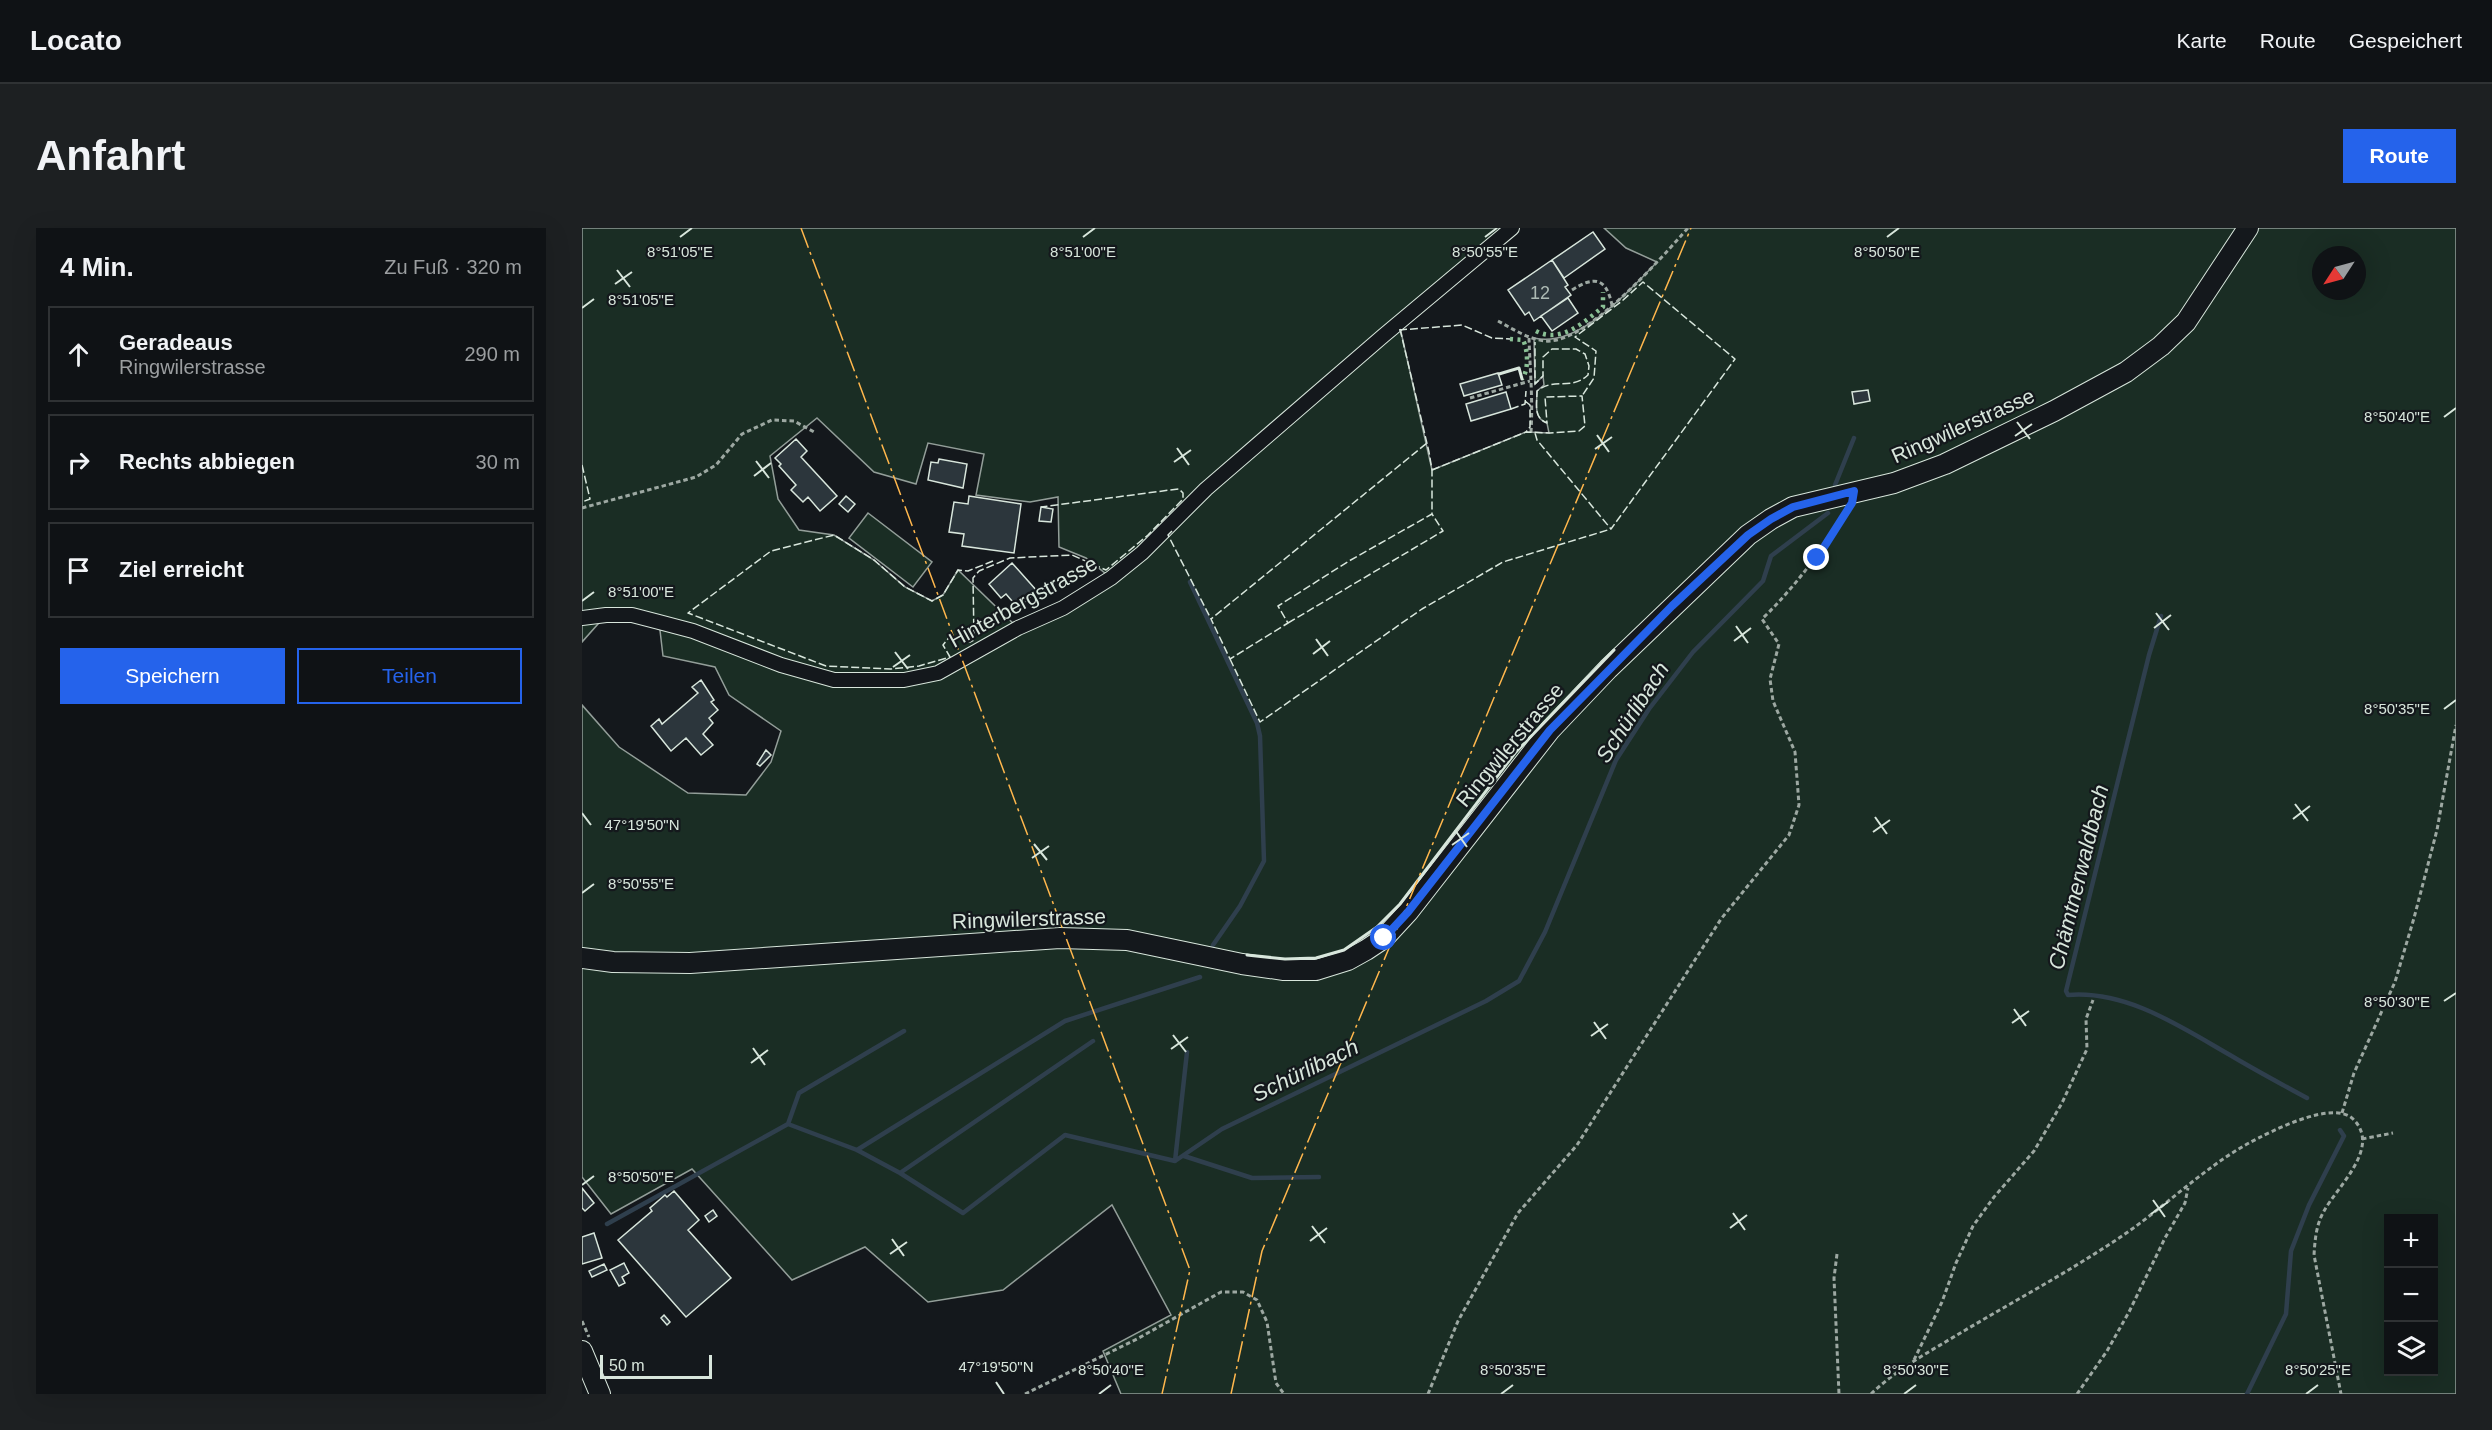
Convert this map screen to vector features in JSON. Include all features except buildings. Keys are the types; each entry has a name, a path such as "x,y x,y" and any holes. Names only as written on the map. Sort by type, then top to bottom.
{"street":[{"name":"Hinterbergstrasse","path":"582,618 633,615 693,631 782,665 834,680 904,680 938,673 1018,628 1063,608 1111,578 1142,553 1206,489 1512,228"},
{"name":"Ringwilerstrasse","path":"582,958 613,962 690,963 1060,939 1127,940 1242,964 1284,970 1317,970 1348,960 1384,938 1408,912 1550,730 1608,669 1748,535 1793,507 1894,483 1945,464 2054,411 2126,372 2186,322 2248,228"},
{"path":"582,1351 600,1394"}],"path":[{"path":"1498,321 1529,338 1546,341 1561,339 1585,327 1612,305 1651,269 1688,228"},
{"path":"1572,290 1595,280 1609,291 1612,305"},
{"path":"1529,338 1530,381 1533,396 1531,432"},
{"path":"1470,399 1530,381"},
{"path":"582,508 696,477 716,465 742,434 772,420 795,421 816,433"},
{"path":"1428,1394 1458,1321 1518,1213 1576,1145 1721,919 1789,835 1799,805 1795,752 1773,701 1770,679 1779,644 1762,619 1791,591 1817,558 1852,503 1854,491"},
{"path":"2342,1113 2354,1073 2395,982 2414,918 2437,830 2456,725"},
{"path":"1913,1362 1942,1302 1973,1226 1994,1197 2034,1151 2062,1103 2087,1049 2086,1019 2093,1000"},
{"path":"1871,1394 1913,1362 2113,1243 2188,1188 2223,1158 2250,1143 2316,1114 2342,1113 2354,1120 2362,1138 2361,1152 2322,1213 2316,1234 2314,1255 2340,1394"},
{"path":"2362,1138 2393,1133"},
{"path":"2077,1394 2107,1352 2129,1312 2185,1203 2188,1188"},
{"path":"1837,1254 1834,1278 1839,1394"},
{"path":"1025,1394 1137,1339 1221,1292 1243,1292 1257,1300 1267,1322 1276,1383 1284,1394"}],"green space":[{"path":"582,228 1512,228 1399,323 1432,470 1526,432 1549,433 1547,423 1540,418 1537,410 1537,391 1544,385 1543,376 1535,384 1534,338 1551,339 1568,335 1585,326 1617,302 1657,262 1626,248 1604,228 2456,228 2456,1394 1121,1394 1103,1351 1171,1315 1112,1205 1003,1290 928,1302 865,1247 792,1280 692,1169 611,1214 582,1177 582,705 619,747 688,793 746,795 771,762 781,731 729,695 715,667 663,656 659,622 606,615 582,642","holes":["817,418 874,472 916,484 928,443 984,454 976,495 1030,502 1058,497 1059,547 1086,558 1111,578 1018,628 958,570 943,595 932,601 905,587 874,560 834,535 799,530 778,499 770,456"]},
{"path":"868,513 932,562 913,587 849,538"}],"waterway":[{"name":"Schürlibach","path":"1835,485 1854,438"},
{"name":"Schürlibach","path":"607,1224 788,1124 857,1150 900,1173 963,1213 1065,1135 1175,1161 1222,1129 1486,1001 1519,981 1545,932 1616,760 1649,709 1693,652 1763,581 1771,556 1828,513"},
{"path":"1190,582 1257,723 1260,736 1264,861 1240,906 1213,945"},
{"name":"Chämtnerwaldbach","path":"2161,616 2149,655 2066,991 2068,995 2111,998 2153,1013 2307,1098"},
{"path":"857,1150 1065,1021 1200,977"},
{"path":"788,1124 799,1093 904,1031"},
{"path":"900,1173 1093,1041"},
{"path":"1175,1161 1187,1052"},
{"name":"Chämtnerwaldbach","path":"2247,1394 2286,1314 2291,1251 2309,1205 2344,1136 2340,1130"},
{"path":"1184,1156 1252,1178 1319,1177"}],"hedge":[{"path":"1536,331 1554,335 1572,330 1603,307 1603,292"},
{"path":"1510,339 1523,340 1525,344 1527,365 1522,379"}],"fence":[{"path":"1535,433 1537,440 1611,529 1735,359 1643,282 1575,337 1596,351 1594,378 1582,396"},
{"path":"1399,330 1462,325 1492,338 1510,339"},
{"path":"1400,329 1429,452 1432,470 1432,514 1349,561 1278,606 1288,623 1230,659 1211,619 1427,443"},
{"path":"1432,470 1526,432 1579,431 1585,426 1582,396 1545,397 1547,423 1540,418 1536,406 1537,391 1543,387 1575,382 1588,375 1589,366 1585,354 1576,349 1552,349 1543,357 1543,376 1535,384 1535,342"},
{"path":"1511,409 1525,404 1526,391"},
{"path":"1525,401 1530,405 1530,427 1526,432"},
{"path":"582,465 590,499 582,502"},
{"path":"993,561 968,571 958,570 943,595 932,601 905,587 874,560 834,535 771,551 688,613 826,666 891,669 919,666 950,657 943,645 951,635 970,642 974,640 973,578 979,571 1010,558 1072,555 1106,570 1148,535 1183,499 1183,493 1179,489 1041,507"},
{"path":"1288,623 1443,531 1432,514"},
{"path":"1230,659 1260,722 1422,609 1503,562 1611,529"},
{"path":"1172,531 1168,535 1211,619"}],"wall":[{"path":"1499,374 1519,368 1522,379"},
{"path":"1247,955 1285,959 1316,958 1344,950 1377,927 1400,904 1515,753 1614,650"}],"power":[{"path":"801,228 1190,1270 1162,1394"},
{"path":"1231,1394 1262,1251 1691,228"}],"route":[{"path":"1384,938 1408,912 1550,730 1672,606 1748,535 1771,519 1793,507 1854,491 1852,503 1817,558"}]}
